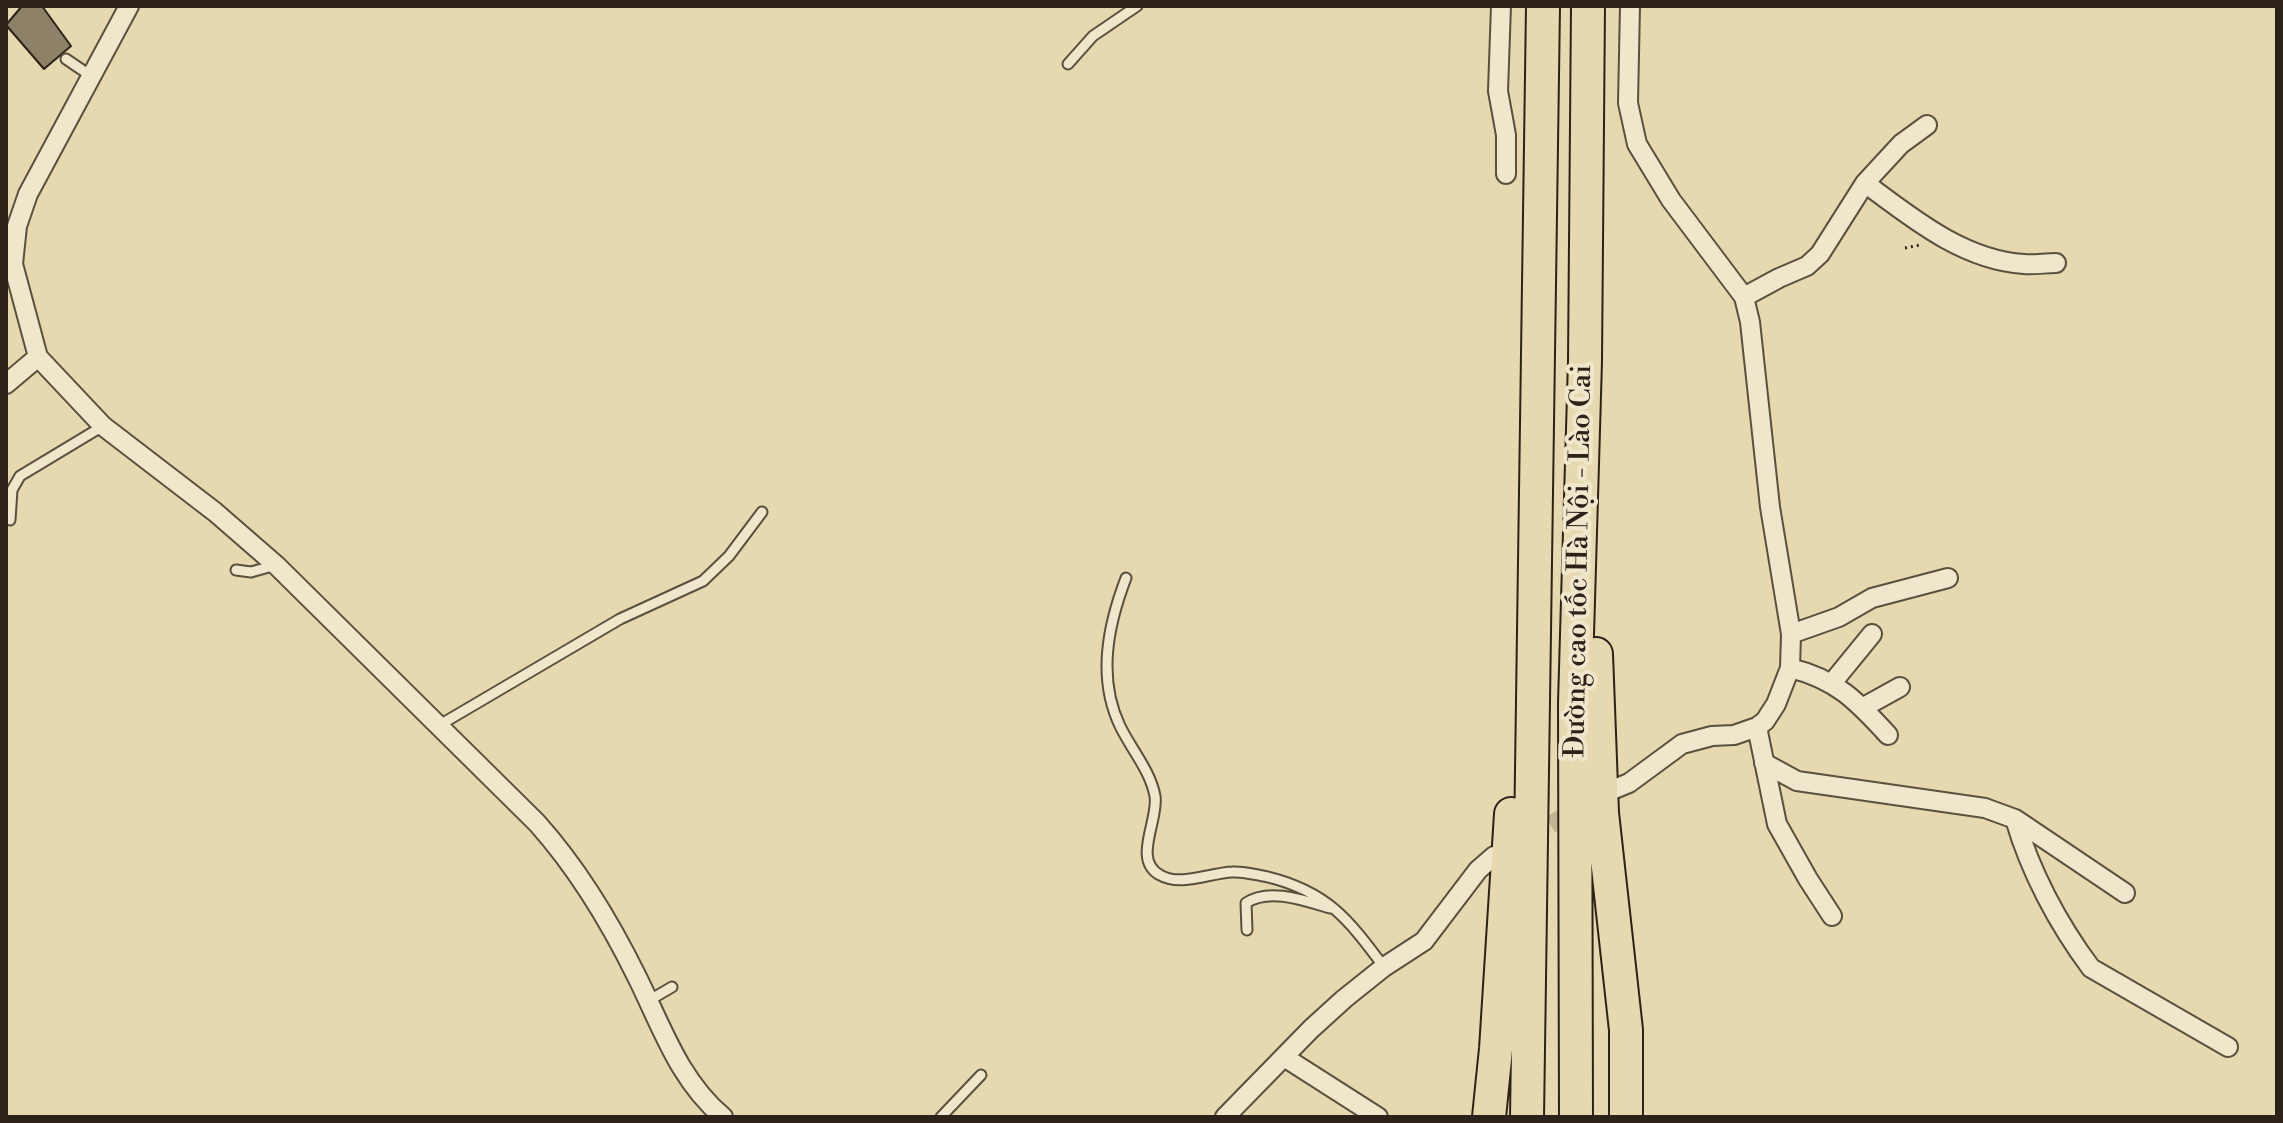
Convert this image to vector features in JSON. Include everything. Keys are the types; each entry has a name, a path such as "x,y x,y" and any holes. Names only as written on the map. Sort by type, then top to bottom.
{"highway":[{"name":"Đường cao tốc Hà Nội - Lào Cai","path":"1527,1117 1543,6"},
{"name":"Đường cao tốc Hà Nội - Lào Cai","path":"1576,1117 1575,703 1585,361 1588,6"},
{"path":"1585,361 1602,813 1626,1030 1626,1117"},
{"path":"1489,1117 1509,838 1533,588"}],"street":[{"path":"129,6 28,194 17,226 10,262 38,357 103,426 215,512 276,565 509,795 571,862 620,943 668,1044 692,1085 723,1117"},
{"path":"1501,6 1498,91 1506,135 1506,174"},
{"path":"1612,790 1629,783 1682,744 1712,736 1734,735 1765,721 1776,704 1790,668 1791,634 1770,507 1755,355 1744,297 1663,188 1637,144 1628,103 1630,6"},
{"path":"1744,297 1807,266 1820,254 1865,183 1901,144 1927,125"},
{"path":"1865,183 1930,230 1973,251 2024,264 2056,263"},
{"path":"6,384 38,357"},
{"path":"1791,634 1839,617 1872,598 1948,578"},
{"path":"1832,683 1872,634"},
{"path":"1790,668 1832,683 1848,694 1888,735"},
{"path":"1862,708 1900,687"},
{"path":"1757,727 1777,824 1832,916"},
{"path":"1764,763 1797,781 1967,804 2015,819 2125,893"},
{"path":"2015,819 2038,879 2078,952 2091,968 2228,1047"},
{"path":"1225,1117 1311,1029 1384,967 1424,941 1478,870 1494,856"},
{"path":"1284,1057 1378,1117"}],"lane":[{"path":"1068,64 1093,36 1137,6"},
{"path":"66,59 91,76"},
{"path":"10,520 12,490 20,476 103,426"},
{"path":"438,726 620,619 703,581 729,556 762,512"},
{"path":"236,570 251,572 276,565"},
{"path":"1126,578 1107,638 1108,674 1115,713 1149,775 1156,800 1147,845 1152,870 1166,878 1182,879 1233,871 1309,890 1324,898 1360,934 1384,967"},
{"path":"1247,930 1246,903 1254,897 1296,899 1334,909"},
{"path":"648,1001 672,987"},
{"path":"941,1117 981,1075"}],"building":[{"path":"22,6 42,6 71,46 44,69 6,25"}],"tunnel":[{"path":"1527,838 1578,809"}]}
